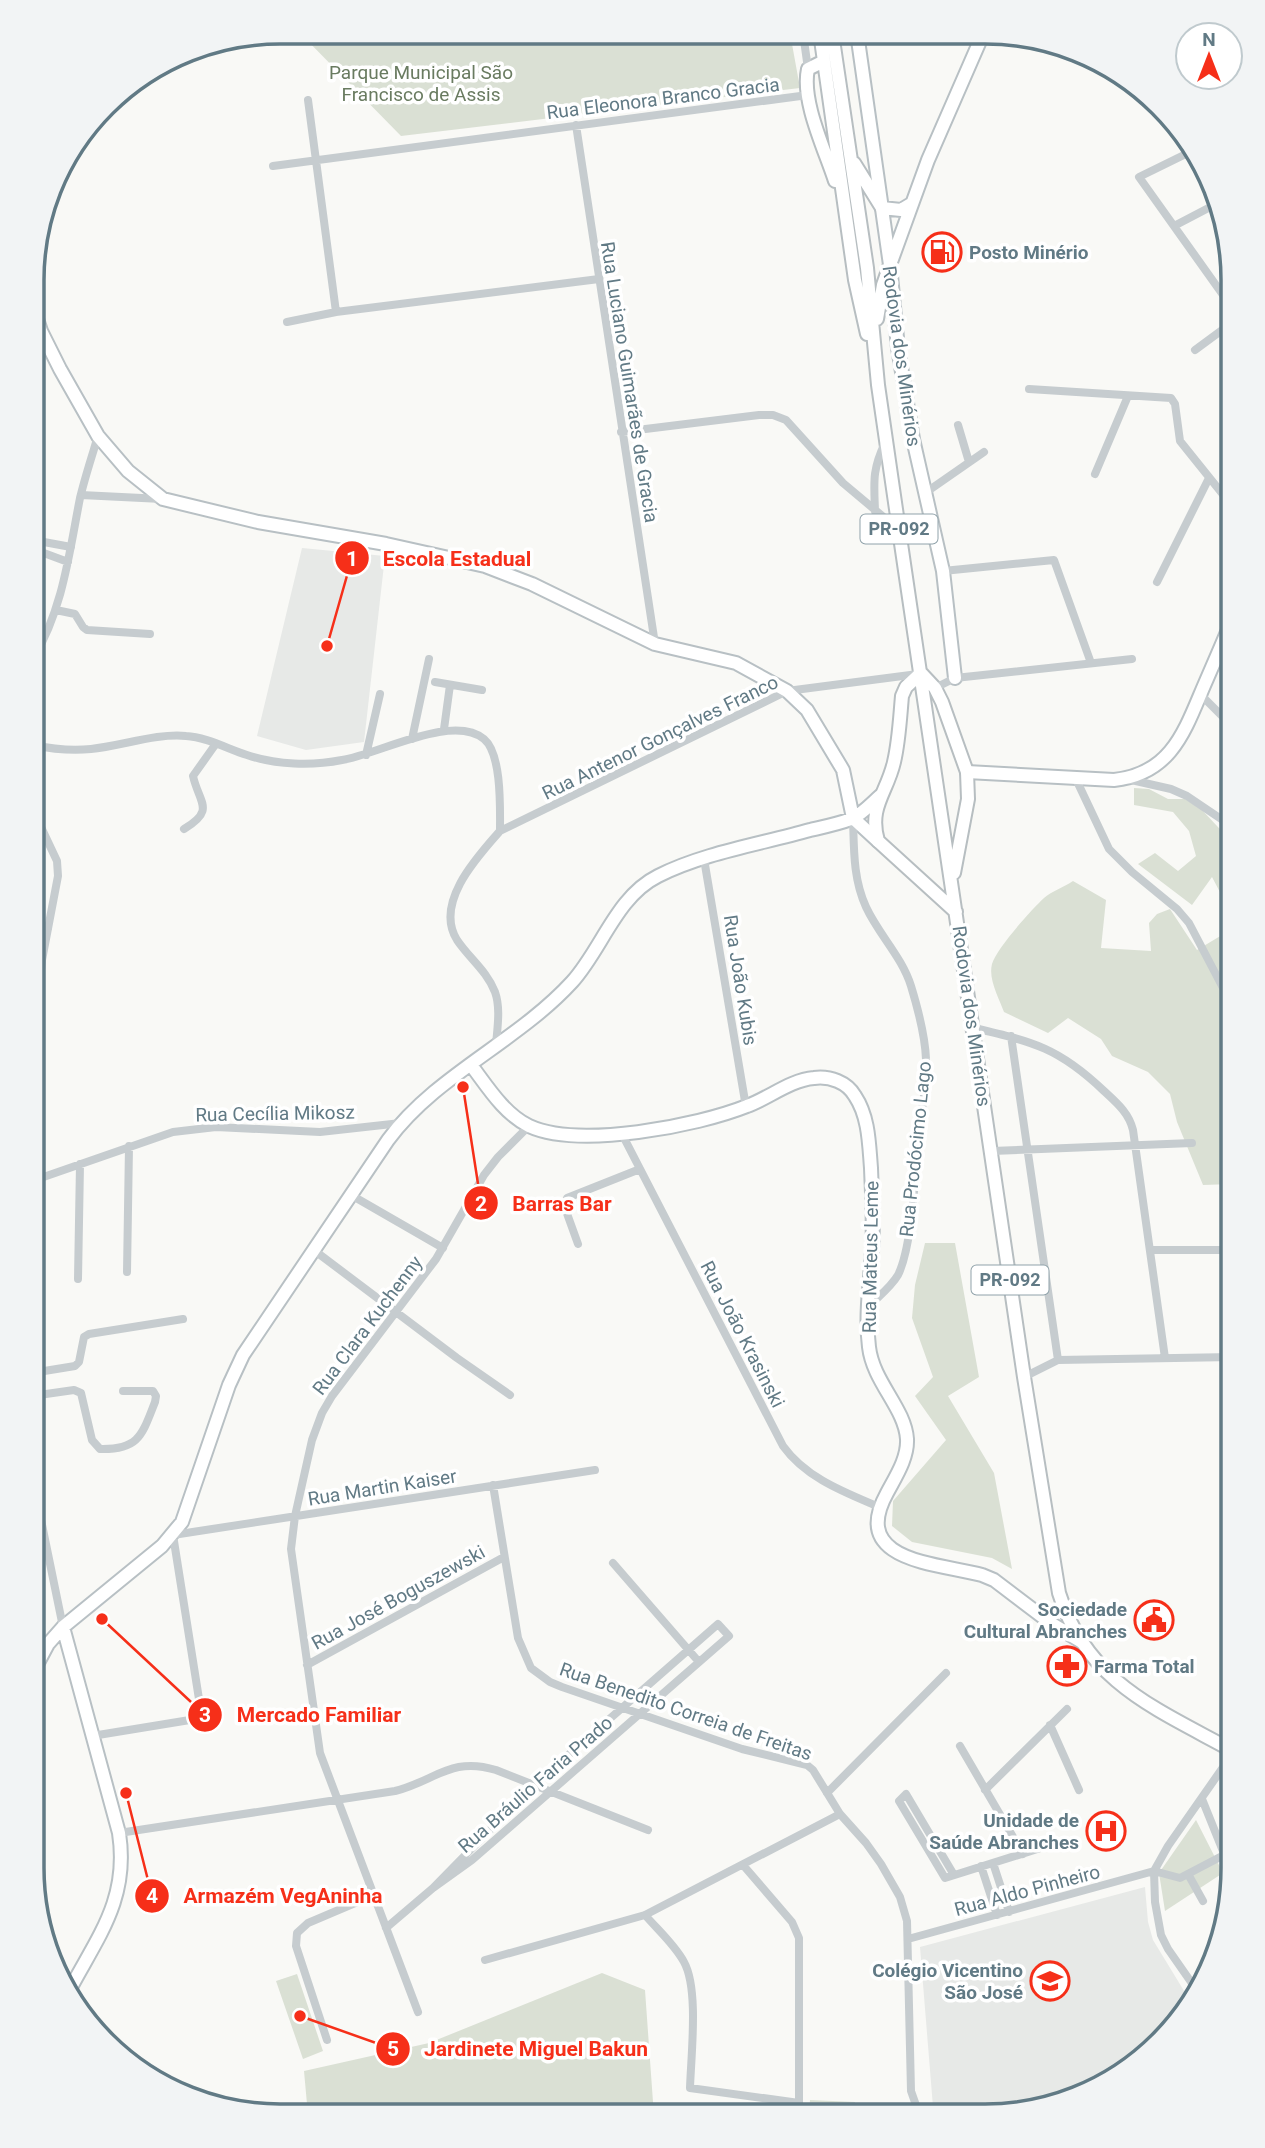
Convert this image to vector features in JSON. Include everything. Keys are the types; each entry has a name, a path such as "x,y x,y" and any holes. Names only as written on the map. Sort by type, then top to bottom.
{"main road":[{"path":"816,44 808,69 808,95 844,208"},
{"name":"Rodovia dos Minérios","path":"822,44 852,260 878,385"},
{"name":"Rodovia dos Minérios","path":"834,44 867,268 878,385 1024,1377 1059,1593 1071,1625 1082,1642"},
{"name":"Rodovia dos Minérios","path":"859,44 890,265 898,348 913,439 943,571 955,678"},
{"path":"874,347 880,298 911,204 979,44"},
{"path":"808,69 824,61 838,72"},
{"path":"808,95 830,104"},
{"path":"850,157 882,208 901,209 911,204"},
{"path":"852,260 867,268 890,265"},
{"name":"Rua Prodócimo Lago","path":"44,337 98,436 128,471 163,499 258,522 386,544 485,566 532,584 654,644 736,663 787,691 807,710 839,761 847,782 853,818"},
{"path":"967,772 1125,779 1152,768 1172,751 1185,731 1221,646"},
{"path":"878,841 874,818 880,796 895,762 902,696 906,687 921,673 935,688 967,772 968,799 952,884"},
{"path":"44,1652 63,1627 173,1535 189,1507 235,1370 251,1342 401,1123 433,1092 540,1012 572,982 634,893 656,877 704,859 853,818 880,796"},
{"path":"853,818 956,912"},
{"name":"Rua Mateus Leme","path":"471,1065 502,1104 529,1126 571,1134 622,1134 712,1118 746,1107 801,1080 819,1077 841,1082 855,1095 866,1121 870,1154 873,1228 868,1331 870,1358 880,1384 902,1420 907,1441 901,1466 879,1507"},
{"path":"879,1507 879,1533 891,1550 910,1558 982,1574 994,1580 1052,1624 1082,1642 1107,1674 1122,1687 1221,1745"},
{"path":"63,1627 119,1833 121,1875 113,1909 73,1983"}],"street":[{"path":"805,44 808,69"},
{"name":"Rua Eleonora Branco Gracia","path":"273,166 808,95"},
{"path":"307,100 336,312"},
{"name":"Rua Luciano Guimarães de Gracia","path":"576,125 654,644"},
{"path":"1185,154 1139,177 1221,291"},
{"path":"1174,226 1209,208"},
{"path":"287,321 336,312 599,279"},
{"path":"1195,350 1221,331"},
{"path":"1029,389 1173,400 1180,441 1221,492"},
{"path":"1095,474 1128,396"},
{"path":"621,432 773,415 786,420 843,483 899,530"},
{"path":"958,425 969,462"},
{"path":"44,640 56,610 81,495 98,436"},
{"path":"875,511 876,462 886,440"},
{"path":"925,493 984,452"},
{"path":"1157,582 1209,478"},
{"path":"81,495 163,499"},
{"path":"44,541 71,547"},
{"path":"44,553 68,562"},
{"path":"943,571 1055,560 1091,663"},
{"path":"56,610 75,614 87,630 150,634"},
{"path":"412,739 429,659"},
{"path":"935,688 955,678 1132,659"},
{"name":"Rua Antenor Gonçalves Franco","path":"500,831 787,691 921,673"},
{"path":"435,682 482,690"},
{"path":"444,729 450,685"},
{"path":"366,755 380,694"},
{"path":"1200,694 1221,715"},
{"path":"44,748 90,750 186,736 251,757 296,764 338,761 366,755 444,729 466,730 485,739 493,755 500,804 500,831 478,856 459,888 451,908 452,929 456,938 485,972 495,992 498,1010 496,1046"},
{"path":"184,829 199,820 202,813 203,803 192,776 215,745"},
{"path":"1075,778 1109,849 1126,867 1177,909 1189,923 1221,984"},
{"path":"1125,779 1171,789 1187,796 1221,819"},
{"name":"Rua Prodócimo Lago","path":"853,818 854,864 860,892 910,982 921,1024 926,1062 909,1227 902,1260 897,1277 869,1306"},
{"path":"44,833 57,861 57,891 44,950"},
{"name":"Rua João Kubis","path":"704,859 746,1107"},
{"path":"44,928 48,929"},
{"path":"974,1028 1052,1051 1092,1080 1126,1113 1131,1122 1135,1145 1165,1358"},
{"name":"Rodovia dos Minérios","path":"1011,1037 1058,1360"},
{"name":"Rua Cecília Mikosz","path":"44,1177 173,1132 204,1128 320,1132 401,1123"},
{"name":"Rua Clara Kuchenny","path":"418,2012 320,1753 291,1549 295,1516 312,1440 322,1413 443,1248 484,1175 529,1126"},
{"name":"Rua João Krasinski","path":"622,1134 783,1446 799,1465 815,1476 879,1507"},
{"path":"992,1151 1192,1143"},
{"path":"127,1272 129,1146"},
{"path":"78,1279 80,1164"},
{"path":"578,1244 565,1208 567,1198 640,1170"},
{"path":"351,1195 443,1248"},
{"path":"1150,1251 1221,1250"},
{"path":"314,1251 510,1395"},
{"path":"44,1371 75,1366 79,1362 84,1337 89,1334 183,1319"},
{"path":"1024,1377 1058,1360 1221,1357"},
{"path":"44,1394 74,1390 81,1393 92,1440 100,1449 115,1449 131,1445 139,1438 156,1396 153,1391 123,1391"},
{"name":"Rua Martin Kaiser","path":"173,1535 595,1470"},
{"name":"Rua Benedito Correia de Freitas","path":"493,1485 514,1622 524,1656 531,1668 550,1682 622,1708 758,1754 807,1765 813,1770 840,1814 874,1853 900,1897 907,1922 911,2091 917,2104"},
{"path":"92,1736 202,1718 173,1535"},
{"path":"44,1545 63,1627"},
{"name":"Rua José Boguszewski","path":"307,1665 504,1557"},
{"path":"613,1563 699,1662"},
{"name":"Rua Bráulio Faria Prado","path":"386,1928 433,1888 472,1860 729,1636 718,1624 534,1785 433,1888"},
{"path":"827,1793 946,1673"},
{"path":"985,1790 1067,1709"},
{"path":"1050,1726 1079,1790"},
{"path":"960,1746 1023,1854"},
{"path":"119,1833 406,1788 460,1765 484,1766 648,1830"},
{"path":"1191,1983 1161,1935 1156,1911 1154,1871 1168,1846 1221,1770"},
{"path":"954,1875 906,1794 899,1801 945,1878 1050,1845"},
{"path":"1202,1799 1221,1847"},
{"path":"485,1960 645,1915 840,1814"},
{"path":"1154,1871 1180,1878 1221,1857"},
{"path":"993,1863 1009,1912"},
{"path":"645,1915 680,1955 690,1975 690,2088 799,2103 799,1938 792,1922 743,1865"},
{"path":"981,1866 997,1915"},
{"name":"Rua Aldo Pinheiro","path":"908,1940 1154,1871"},
{"path":"1188,1874 1203,1901"},
{"path":"327,2039 296,1946 297,1933 308,1923 374,1895"}],"shaded area":[{"path":"302,548 385,556 364,742 306,750 257,736"},
{"name":"Colégio Vicentino São José","path":"1145,1887 1148,1922 1153,1940 1186,1994 1163,2024 1129,2056 1104,2073 1076,2086 1032,2100 1001,2104 933,2104 920,1947"}],"green space":[{"name":"Parque Municipal São Francisco de Assis","path":"311,44 792,44 800,88 401,136"},
{"path":"1134,788 1149,789 1168,799 1185,799 1202,810 1221,830 1221,894 1212,877 1192,905 1138,864 1155,853 1178,871 1196,856 1189,831 1173,812 1134,805"},
{"path":"1073,881 1106,900 1101,948 1151,951 1149,923 1157,914 1170,909 1197,950 1221,936 1221,1184 1203,1185 1177,1122 1170,1094 1148,1072 1112,1056 1101,1039 1068,1018 1048,1033 1004,1012 991,970 995,957 1023,920 1044,898"},
{"path":"925,1243 955,1243 979,1377 948,1396 994,1473 1012,1569 992,1558 912,1542 892,1526 893,1501 946,1440 915,1396 933,1377 912,1318 915,1285"},
{"path":"1196,1820 1221,1869 1221,1874 1165,1911 1159,1873"},
{"path":"602,1973 645,1990 653,2104 307,2104 304,2071 429,2043"},
{"path":"297,1974 323,2051 303,2059 276,1981"},
{"path":"810,2100 855,2102 855,2104 810,2104"}],"place":[{"name":"Posto Minério","path":"942,252"},
{"name":"Escola Estadual","path":"327,646"},
{"name":"Barras Bar","path":"463,1087"},
{"name":"Mercado Familiar","path":"102,1619"},
{"name":"Sociedade Cultural Abranches","path":"1154,1620"},
{"name":"Farma Total","path":"1067,1666"},
{"name":"Armazém VegAninha","path":"126,1793"},
{"name":"Unidade de Saúde Abranches","path":"1106,1831"},
{"name":"Colégio Vicentino São José","path":"1050,1981"},
{"name":"Jardinete Miguel Bakun","path":"300,2016"}]}
